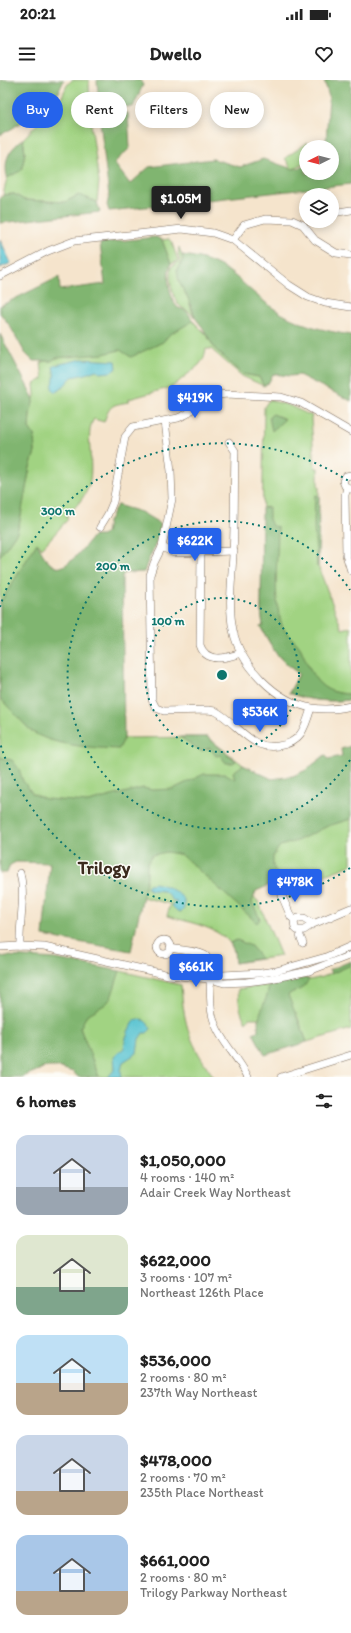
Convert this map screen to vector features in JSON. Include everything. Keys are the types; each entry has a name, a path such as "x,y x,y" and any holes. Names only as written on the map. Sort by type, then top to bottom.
{"street":[{"path":"339,212 351,210"},
{"path":"234,240 244,226 265,218 299,222"},
{"path":"308,228 315,240 336,253 351,255"},
{"path":"0,276 48,251 74,241 182,229 213,233 234,240 289,285 308,297 325,303 351,307"},
{"path":"100,527 113,502 125,437 134,427 178,418 187,414 198,403 210,396 227,394 281,397 300,403 351,432"},
{"path":"165,421 172,471 172,499 162,547 150,575 152,700 156,708 164,711 215,711 257,743 272,747 288,745 301,736 311,708"},
{"path":"230,442 235,450 232,603 233,630 241,653 253,671 272,689 287,698 311,708 340,708 351,706"},
{"path":"351,475 346,476 343,481 349,488 345,495 346,555 351,571"},
{"path":"162,547 174,552 234,551"},
{"path":"201,552 200,645 208,657 213,658 224,658 241,653"},
{"path":"20,873 23,885 19,936 20,946"},
{"path":"282,896 291,917 296,920"},
{"path":"300,931 351,908"},
{"path":"296,920 298,918 304,918 313,924"},
{"path":"296,920 295,928 300,931"},
{"path":"300,931 300,936 303,943"},
{"path":"210,979 223,975 276,971 326,957 351,946"},
{"path":"0,947 44,947 169,975 210,979 224,983 270,979 309,971 351,955"},
{"path":"170,948 204,955 208,960 210,1002 214,1023 220,1036 248,1077"},
{"path":"281,1077 351,1055"}],"green space":[{"path":"0,80 64,80 58,92 12,92 13,128 0,135"},
{"path":"72,80 89,80 89,92 71,92 71,128 92,128 99,182 97,202 79,195 65,202 24,200 14,194 3,195 7,178 22,169 25,152 23,139 33,128 63,128 63,94 67,85"},
{"path":"97,80 140,80 143,85 140,92 135,92 135,103 133,107 127,107 127,92 98,92"},
{"path":"324,80 351,80 351,184 315,188 299,188 299,190 109,211 107,205 109,196 101,128 127,128 127,113 130,148 114,163 130,184 149,167 213,159 240,167 263,159 293,169 299,168 299,180 339,180 339,140 326,140 329,97"},
{"path":"23,139 25,152 22,170 7,178 6,166 8,156 14,147"},
{"path":"299,148 299,166 292,170 285,158"},
{"path":"14,194 24,200 65,202 79,195 97,202 100,212 0,223 0,199 3,195"},
{"path":"156,237 162,240 171,264 168,279 170,292 174,303 177,307 185,310 193,321 169,335 163,342 131,357 120,350 103,354 56,358 51,361 33,361 25,353 10,326 0,313 0,306 59,277 60,290 105,284 100,243"},
{"path":"169,239 172,243 178,261 171,264 162,240"},
{"path":"179,247 183,260 177,269 179,282 188,298 194,317 179,305 174,297 171,287 170,271 171,267 180,261 178,255"},
{"path":"182,255 212,262 223,268 273,308 300,323 351,335 351,401 299,375 290,376 273,374 269,382 264,386 259,377 243,374 215,349 196,319 188,298 179,282 177,270 183,260"},
{"path":"193,321 207,335 215,349 243,374 259,377 264,386 242,376 211,349 206,349 204,358 199,365 172,387 129,399 129,402 112,406 104,422 94,419 91,425 90,433 91,472 87,490 80,501 66,517 68,519 42,548 37,543 0,628 0,553 17,532 30,467 35,452 34,435 29,428 30,414 35,395 34,384 43,379 41,363 44,361 51,361 56,358 76,356 174,329"},
{"path":"0,334 34,399 30,414 29,428 34,435 35,452 30,467 17,532 0,556"},
{"path":"269,400 288,405 312,416 315,468 318,468 319,486 318,566 342,629 351,627 351,700 320,700 304,698 289,693 299,674 285,663 275,652 260,626 263,625 261,611 264,407"},
{"path":"273,414 285,419 272,431 269,417"},
{"path":"315,495 319,496 317,567 314,526"},
{"path":"117,505 141,512 161,524 157,541 144,572 125,573 122,576 124,738 119,749 85,747 59,743 37,735 29,729 0,698 0,603 37,543 50,563 56,567 65,565 76,556 93,536 102,536 106,533 108,522"},
{"path":"269,507 269,519 272,526 278,527 276,589 279,614 283,628 301,649 313,675 318,681 331,691 351,694 351,700 320,700 304,698 289,693 299,674 285,663 275,652 260,626 263,625 261,611 262,508"},
{"path":"0,660 42,718 124,738 207,737 243,765 248,792 48,820 0,782"},
{"path":"180,737 207,737 236,761 233,763 226,763 220,755 216,756 210,748 201,751"},
{"path":"351,746 351,819 328,826 297,841 280,846 273,856 273,866 281,880 256,891 252,902 260,919 257,923 182,855 167,852 152,855 147,864 147,877 131,951 43,936 50,863 16,862 10,865 7,873 0,873 0,757 12,760 19,769 23,781 33,794 46,799 88,802 143,788 152,790 173,789 204,774 226,774 235,779 233,772 243,765 272,779 293,776 306,770 325,755 328,759 342,756 341,749"},
{"path":"351,815 351,865 314,879 294,881 273,876 269,850"},
{"path":"145,830 220,871 258,901 281,956 235,963 234,951 230,943 215,931 167,916 170,904 142,897 133,897"},
{"path":"237,940 251,946 261,958 235,963 234,951 230,943"},
{"path":"7,956 56,959 120,971 111,998 106,1004 87,1015 80,1028 99,1077 78,1077 73,1072 58,1067 46,1067 22,1077 0,1077 0,957"},
{"path":"351,961 351,965 331,974 329,970"},
{"path":"351,963 351,1029 307,1042 296,1013 271,1018 249,1018 246,1022 240,1006 238,989 269,985 269,989 323,977"},
{"path":"120,971 181,985 186,1023 199,1054 214,1077 99,1077 80,1028 80,999"},
{"path":"305,978 309,979 302,989 288,995 307,1042 265,1055 253,1033 258,1031 259,1018 269,985"}],"water":[{"path":"0,239 11,263 0,268"},
{"path":"82,359 116,361 117,368 111,372 100,373 96,370 72,377 60,390 55,392 52,387 54,381 53,367"},
{"path":"154,883 162,885 181,896 184,899 184,909 181,912 177,911 171,905 177,902 171,899 169,895 163,891 150,890 147,887 149,884"},
{"path":"138,1019 146,1022 151,1029 147,1033 143,1033 139,1039 137,1053 123,1062 121,1071 122,1077 108,1077 115,1069 114,1057 124,1048 130,1027 134,1020"}],"district":[{"name":"Trilogy","path":"104,868"}]}
